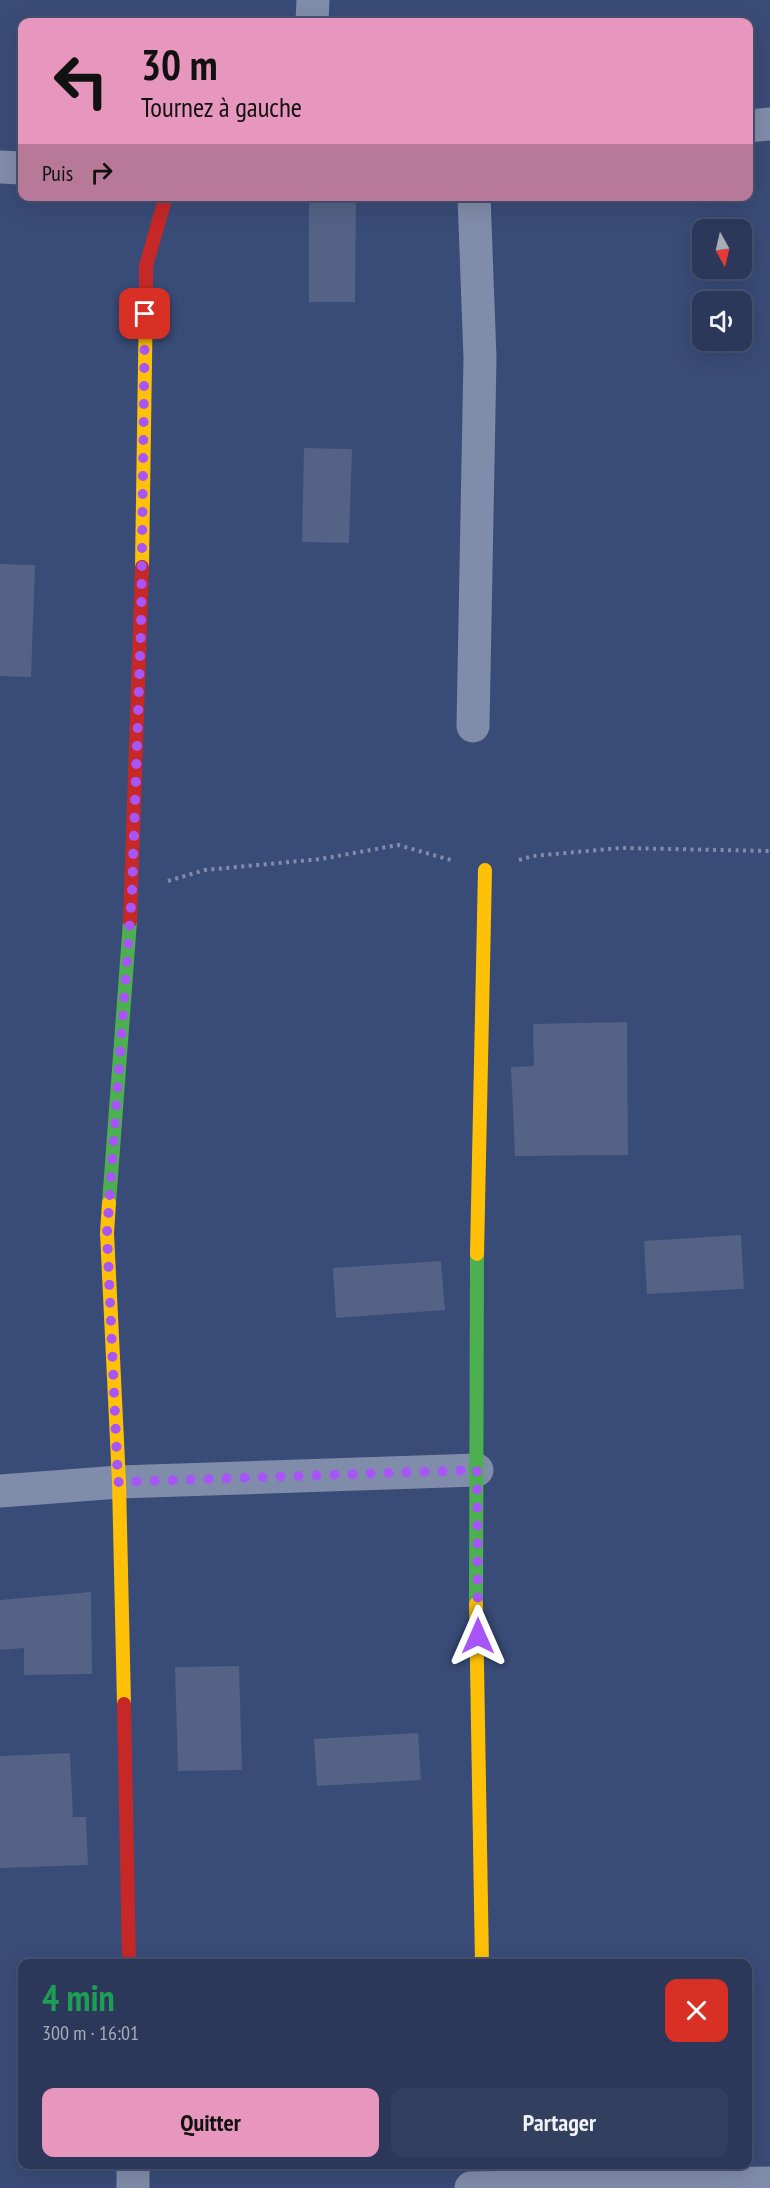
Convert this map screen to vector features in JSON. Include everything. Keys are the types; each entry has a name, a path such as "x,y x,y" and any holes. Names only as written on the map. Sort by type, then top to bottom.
{"street":[{"path":"312,18 314,0"},
{"path":"753,126 770,124"},
{"path":"0,167 18,168"},
{"path":"129,1959 118,1482 107,1233 132,892 141,617 146,266 165,201"},
{"path":"473,726 480,357 474,201"},
{"path":"482,1959 478,1826 476,1194 485,870"},
{"path":"0,1491 118,1482 477,1470"},
{"path":"133,2169 133,2188"},
{"path":"484,2182 770,2183"}],"building":[{"path":"309,201 356,201 355,302 309,302"},
{"path":"304,448 352,449 349,543 302,542"},
{"path":"0,564 35,565 31,677 0,676"},
{"path":"627,1022 628,1155 515,1156 511,1067 534,1066 533,1024"},
{"path":"741,1235 744,1289 647,1294 644,1241"},
{"path":"441,1261 445,1310 336,1318 333,1268"},
{"path":"91,1592 92,1674 24,1675 24,1648 0,1650 0,1600"},
{"path":"239,1666 242,1770 178,1771 175,1667"},
{"path":"418,1733 421,1780 317,1786 314,1739"},
{"path":"70,1753 73,1817 86,1817 88,1865 0,1868 0,1756"}],"traffic: fast":[{"path":"109,1203 130,921"},
{"path":"476,1604 477,1254"}],"traffic: slow":[{"path":"142,567 146,295"},
{"path":"477,1254 485,870"},
{"path":"109,1203 107,1233 119,1482 124,1704"},
{"path":"476,1604 482,1959"}],"traffic: jam":[{"path":"146,295 146,266 165,201"},
{"path":"130,921 142,567"},
{"path":"124,1704 129,1959"}],"route":[{"path":"145,314 141,628 132,892 107,1233 118,1482 477,1470 478,1636"}]}
